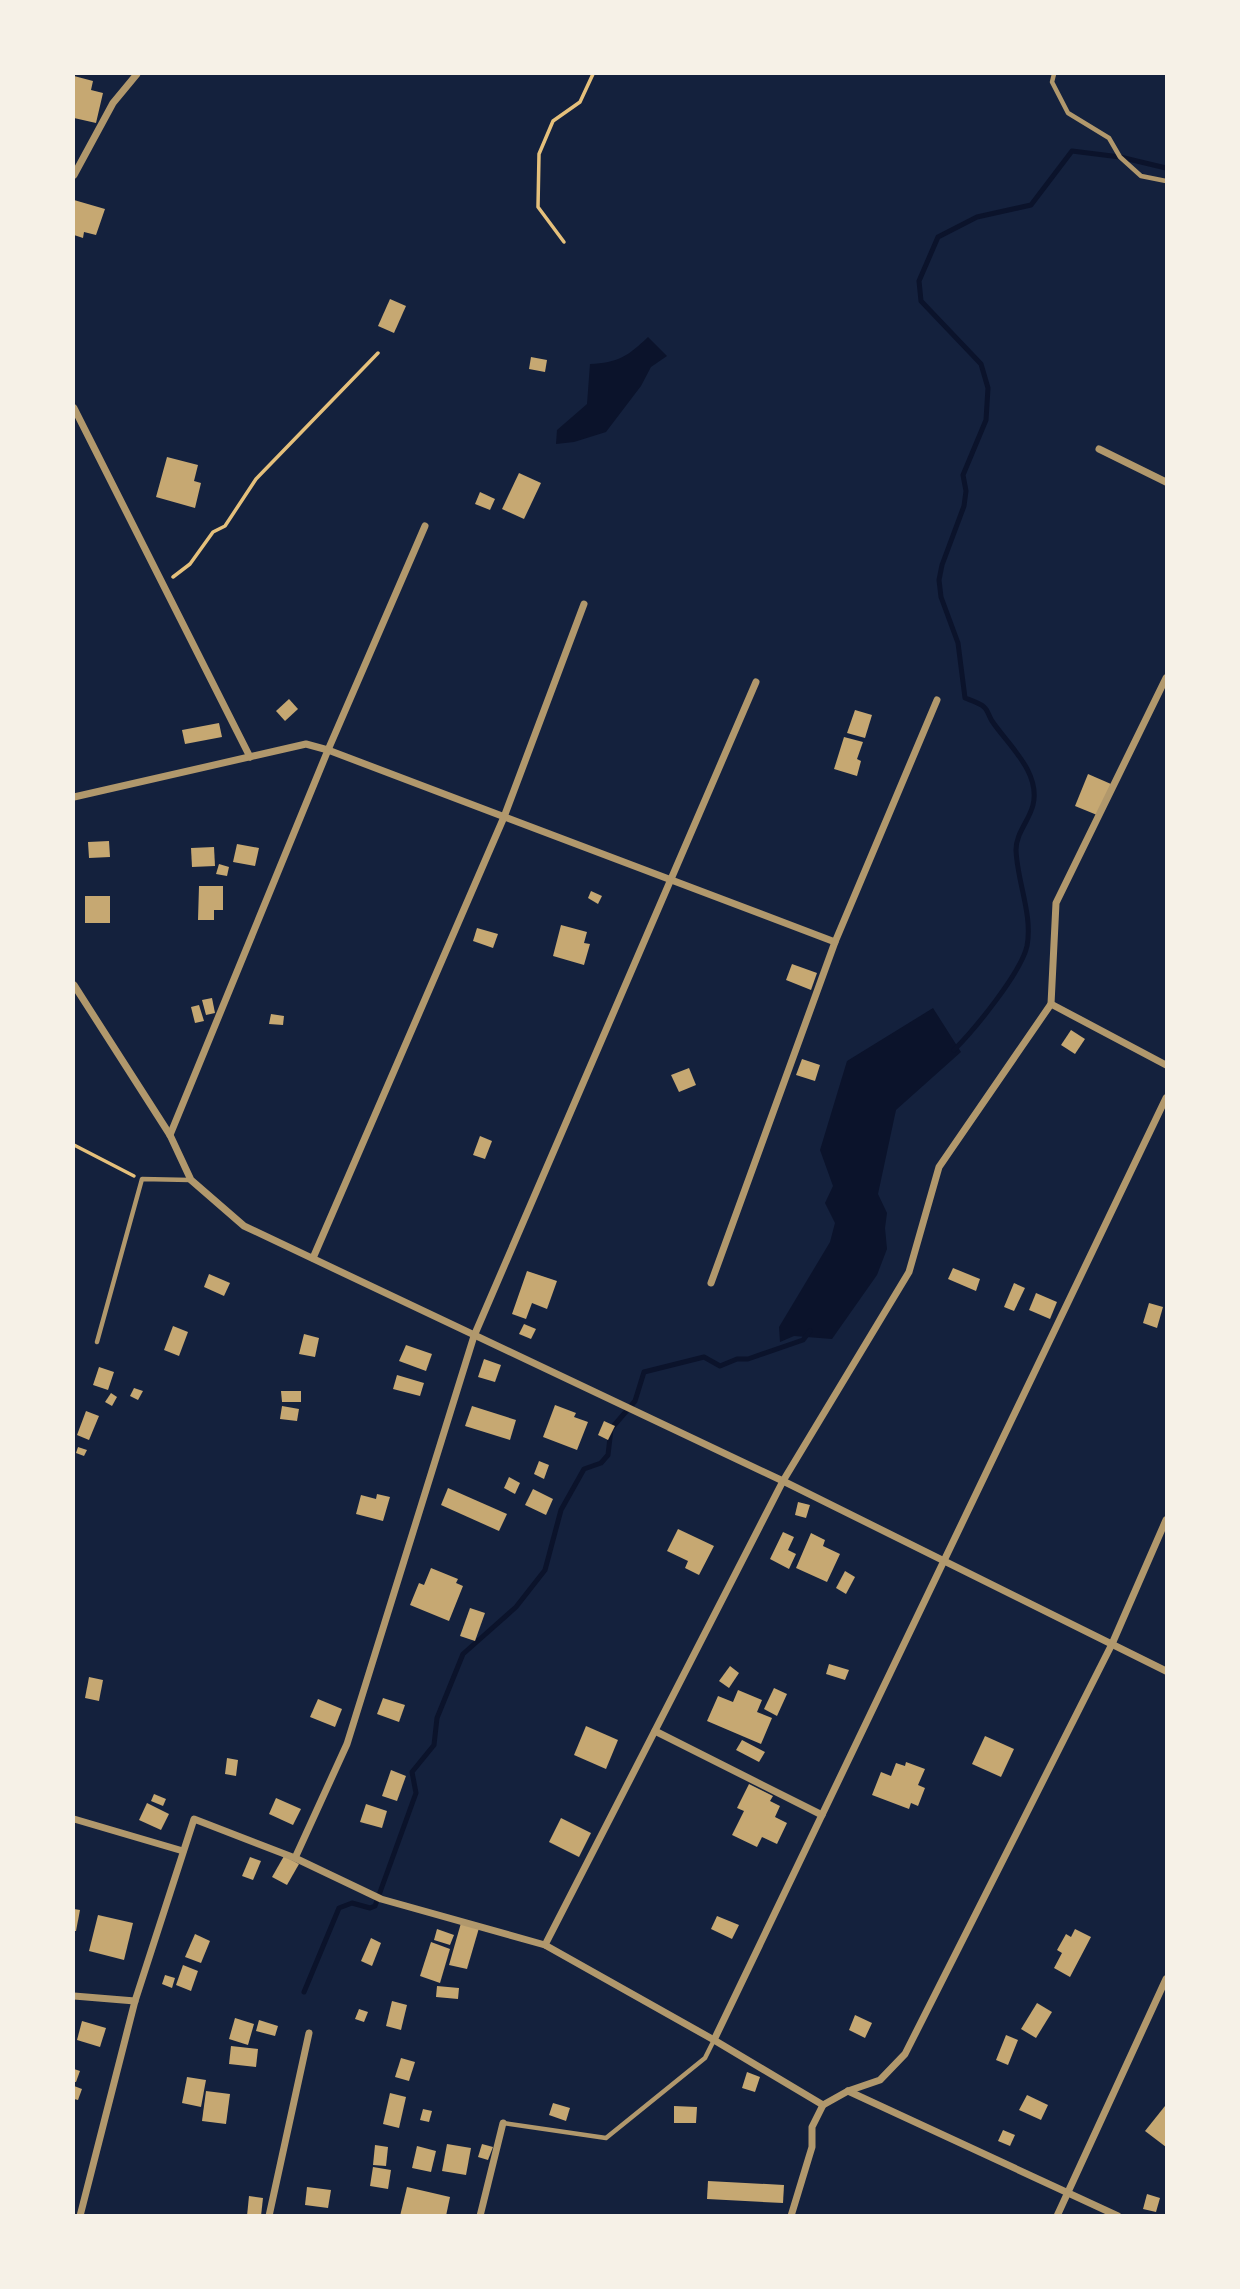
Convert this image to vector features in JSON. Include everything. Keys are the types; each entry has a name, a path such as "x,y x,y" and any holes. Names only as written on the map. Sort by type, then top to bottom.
{"street":[{"path":"74,175 76,166 113,103 138,74"},
{"path":"74,408 250,757"},
{"path":"1099,449 1167,482"},
{"path":"170,1135 328,750 425,526"},
{"path":"313,1258 504,817 584,604"},
{"path":"545,1945 783,1481 909,1272 939,1167 1051,1003 1056,903 1167,678"},
{"path":"295,1858 347,1744 474,1336 756,682"},
{"path":"711,1283 835,942 937,700"},
{"path":"74,797 306,744 835,942"},
{"path":"74,985 170,1135 191,1180 244,1226 783,1481 1167,1671"},
{"path":"1051,1003 1167,1065"},
{"path":"714,2040 1167,1098"},
{"path":"792,2216 812,2147 812,2127 824,2105 848,2091 880,2080 905,2054 1112,1644 1167,1520"},
{"path":"655,1731 822,1815"},
{"path":"74,1819 183,1851"},
{"path":"80,2216 135,2001 194,1819 295,1858 377,1897 545,1945 824,2105"},
{"path":"1057,2216 1167,1979"},
{"path":"74,1996 135,2001"},
{"path":"269,2216 309,2033"},
{"path":"848,2091 1118,2216"},
{"path":"480,2216 503,2123"}],"lane":[{"path":"1054,74 1052,82 1068,113 1109,138 1120,157 1141,176 1167,181"},
{"path":"97,1342 142,1180 191,1180"},
{"path":"503,2123 606,2137 705,2059 714,2040"}],"path":[{"path":"564,242 538,207 539,154 553,121 580,102 593,74"},
{"path":"163,585 190,564 213,532 225,526 256,479 378,354"},
{"path":"74,1145 142,1180"}],"water":[{"path":"648,337 667,356 651,367 641,386 606,432 574,442 556,444 557,430 587,404 590,364 622,357"},
{"path":"933,1008 961,1052 896,1110 878,1194 887,1213 887,1249 877,1275 832,1339 794,1336 780,1342 779,1327 830,1242 835,1223 825,1203 833,1186 820,1150 847,1061"}],"building":[{"path":"74,76 93,81 91,90 103,93 96,123 74,118"},
{"path":"74,200 105,209 96,235 84,232 83,238 74,235"},
{"path":"390,299 406,306 394,333 378,326"},
{"path":"531,357 547,360 545,372 529,369"},
{"path":"167,457 198,465 194,481 201,483 195,508 156,497"},
{"path":"519,473 541,483 524,519 502,509"},
{"path":"480,492 495,499 490,510 475,504"},
{"path":"289,699 298,709 285,721 276,711"},
{"path":"855,710 872,715 865,738 847,733"},
{"path":"219,723 222,737 185,744 182,730"},
{"path":"844,737 863,742 857,759 861,761 857,776 834,769"},
{"path":"1088,774 1111,784 1097,815 1075,806"},
{"path":"109,841 110,857 89,858 88,842"},
{"path":"237,844 259,848 255,866 233,862"},
{"path":"214,847 215,866 192,867 191,848"},
{"path":"219,864 229,867 227,876 216,874"},
{"path":"199,886 223,886 223,910 214,910 214,920 198,920"},
{"path":"591,891 602,896 598,904 588,898"},
{"path":"85,896 110,896 110,923 85,923"},
{"path":"561,925 587,932 584,943 590,944 584,965 553,956"},
{"path":"477,928 498,934 493,948 473,941"},
{"path":"792,964 817,973 811,990 786,980"},
{"path":"212,998 215,1013 206,1015 202,1000"},
{"path":"199,1005 204,1021 195,1023 191,1007"},
{"path":"271,1014 284,1016 283,1025 269,1024"},
{"path":"1071,1030 1085,1039 1075,1054 1061,1045"},
{"path":"802,1059 820,1065 815,1081 796,1075"},
{"path":"689,1068 696,1085 679,1092 671,1075"},
{"path":"480,1136 492,1141 485,1159 473,1155"},
{"path":"953,1268 980,1279 976,1291 948,1279"},
{"path":"527,1271 557,1281 547,1309 532,1303 526,1319 512,1314"},
{"path":"209,1274 230,1283 224,1296 204,1287"},
{"path":"1014,1283 1025,1288 1014,1311 1004,1307"},
{"path":"1036,1293 1057,1302 1050,1319 1029,1310"},
{"path":"1149,1303 1163,1307 1157,1328 1143,1323"},
{"path":"524,1324 536,1329 531,1339 519,1334"},
{"path":"173,1326 188,1332 179,1356 164,1350"},
{"path":"304,1334 319,1338 315,1357 299,1354"},
{"path":"406,1345 432,1354 426,1371 399,1361"},
{"path":"484,1359 501,1365 495,1382 478,1377"},
{"path":"99,1367 114,1372 108,1390 93,1385"},
{"path":"397,1375 424,1383 420,1396 393,1389"},
{"path":"134,1388 143,1391 138,1400 130,1396"},
{"path":"281,1391 301,1391 301,1402 282,1402"},
{"path":"111,1393 117,1397 112,1406 105,1402"},
{"path":"555,1405 576,1413 574,1417 588,1422 577,1450 543,1437"},
{"path":"282,1406 299,1409 297,1421 280,1419"},
{"path":"472,1406 516,1420 510,1440 465,1426"},
{"path":"86,1411 99,1416 89,1440 77,1435"},
{"path":"604,1421 615,1426 608,1440 598,1435"},
{"path":"78,1447 87,1450 84,1456 76,1453"},
{"path":"539,1461 549,1465 544,1479 534,1474"},
{"path":"509,1477 520,1483 515,1494 504,1488"},
{"path":"448,1488 507,1514 499,1531 441,1505"},
{"path":"533,1489 553,1499 546,1515 525,1505"},
{"path":"377,1494 390,1497 383,1521 356,1514 361,1495 376,1499"},
{"path":"798,1502 810,1505 806,1518 795,1515"},
{"path":"678,1529 714,1546 699,1575 685,1568 688,1561 667,1551"},
{"path":"783,1532 794,1537 788,1550 796,1554 789,1569 770,1559"},
{"path":"811,1533 825,1540 823,1546 840,1554 827,1582 796,1568"},
{"path":"431,1568 458,1579 456,1583 463,1586 449,1621 410,1605 419,1583 424,1585"},
{"path":"845,1571 855,1577 846,1594 836,1588"},
{"path":"470,1608 485,1613 475,1641 460,1636"},
{"path":"829,1664 849,1670 845,1680 826,1674"},
{"path":"730,1666 739,1673 729,1688 719,1681"},
{"path":"89,1677 103,1680 99,1701 85,1698"},
{"path":"774,1688 787,1694 777,1716 764,1709"},
{"path":"738,1690 762,1700 757,1712 772,1718 761,1744 707,1721 718,1696 733,1702"},
{"path":"383,1698 405,1705 399,1722 377,1714"},
{"path":"318,1699 342,1709 335,1727 310,1717"},
{"path":"586,1726 618,1740 606,1769 574,1755"},
{"path":"985,1736 1014,1749 1001,1777 972,1764"},
{"path":"742,1740 765,1752 759,1762 736,1750"},
{"path":"227,1758 238,1760 236,1776 225,1774"},
{"path":"906,1762 925,1769 918,1785 925,1788 918,1806 911,1803 909,1809 872,1795 881,1772 891,1776 896,1763 905,1766"},
{"path":"391,1770 406,1776 397,1801 382,1796"},
{"path":"749,1784 773,1796 770,1801 780,1806 775,1817 787,1823 777,1844 762,1837 757,1847 732,1835 744,1811 737,1808"},
{"path":"154,1794 166,1799 163,1806 151,1801"},
{"path":"276,1798 301,1809 293,1825 269,1814"},
{"path":"147,1803 169,1814 161,1830 139,1820"},
{"path":"366,1804 387,1811 382,1828 360,1822"},
{"path":"561,1818 591,1833 579,1857 549,1842"},
{"path":"284,1856 299,1864 287,1885 272,1877"},
{"path":"250,1857 261,1861 253,1880 242,1876"},
{"path":"74,1909 80,1910 76,1931 74,1931"},
{"path":"98,1915 133,1923 124,1960 89,1951"},
{"path":"717,1916 739,1925 732,1939 711,1929"},
{"path":"461,1923 479,1928 467,1969 449,1965"},
{"path":"437,1929 454,1935 450,1945 434,1940"},
{"path":"1075,1929 1091,1937 1070,1977 1054,1968 1062,1953 1057,1950 1066,1934 1071,1937"},
{"path":"195,1934 210,1941 201,1963 185,1957"},
{"path":"371,1938 381,1943 372,1966 361,1961"},
{"path":"431,1942 450,1949 440,1983 420,1976"},
{"path":"183,1965 198,1971 191,1991 176,1985"},
{"path":"165,1975 175,1978 172,1988 162,1984"},
{"path":"437,1986 459,1988 458,1999 436,1997"},
{"path":"392,2001 407,2005 401,2030 386,2026"},
{"path":"1037,2003 1052,2012 1036,2038 1021,2029"},
{"path":"359,2009 368,2012 364,2022 355,2019"},
{"path":"855,2015 872,2023 865,2038 849,2030"},
{"path":"235,2018 254,2024 248,2045 229,2039"},
{"path":"259,2020 278,2026 275,2036 256,2031"},
{"path":"82,2021 106,2028 100,2047 77,2040"},
{"path":"1006,2035 1018,2040 1008,2065 996,2060"},
{"path":"231,2046 258,2049 256,2067 229,2064"},
{"path":"401,2058 415,2062 409,2081 395,2077"},
{"path":"74,2069 80,2071 76,2082 74,2082"},
{"path":"747,2072 760,2077 755,2092 742,2088"},
{"path":"187,2077 206,2080 201,2107 182,2103"},
{"path":"74,2086 82,2089 78,2100 74,2099"},
{"path":"206,2091 230,2094 226,2124 202,2121"},
{"path":"390,2093 406,2097 399,2128 383,2124"},
{"path":"1027,2095 1048,2105 1041,2120 1019,2110"},
{"path":"553,2103 570,2108 566,2121 549,2115"},
{"path":"674,2106 697,2107 696,2123 674,2123"},
{"path":"1166,2107 1166,2147 1145,2131"},
{"path":"423,2109 432,2111 429,2122 420,2120"},
{"path":"1003,2130 1015,2135 1010,2146 998,2141"},
{"path":"447,2144 471,2148 466,2175 442,2171"},
{"path":"482,2144 493,2147 488,2160 478,2157"},
{"path":"375,2145 388,2147 386,2166 373,2165"},
{"path":"417,2146 436,2151 431,2172 412,2168"},
{"path":"373,2167 391,2170 388,2189 370,2186"},
{"path":"708,2181 784,2185 783,2203 707,2199"},
{"path":"307,2187 331,2190 328,2208 305,2205"},
{"path":"407,2187 450,2197 446,2216 400,2216"},
{"path":"1147,2194 1160,2198 1156,2212 1143,2209"},
{"path":"249,2196 263,2198 261,2216 247,2216"}],"waterway":[{"path":"954,1050 1007,985 1027,946 1028,922 1016,850 1018,838 1033,805 1034,793 1028,770 985,708 965,698 958,643 941,597 939,580 942,565 964,506 966,491 963,475 986,420 988,388 981,364 921,301 919,281 938,237 977,217 1031,205 1072,151 1120,157 1166,168"},
{"path":"304,1992 339,1908 352,1903 370,1908 375,1906 416,1793 412,1772 434,1745 437,1718 463,1654 516,1607 545,1570 561,1510 584,1469 601,1463 608,1455 611,1429 635,1401 644,1372 704,1357 720,1366 803,1340 810,1331"}]}
